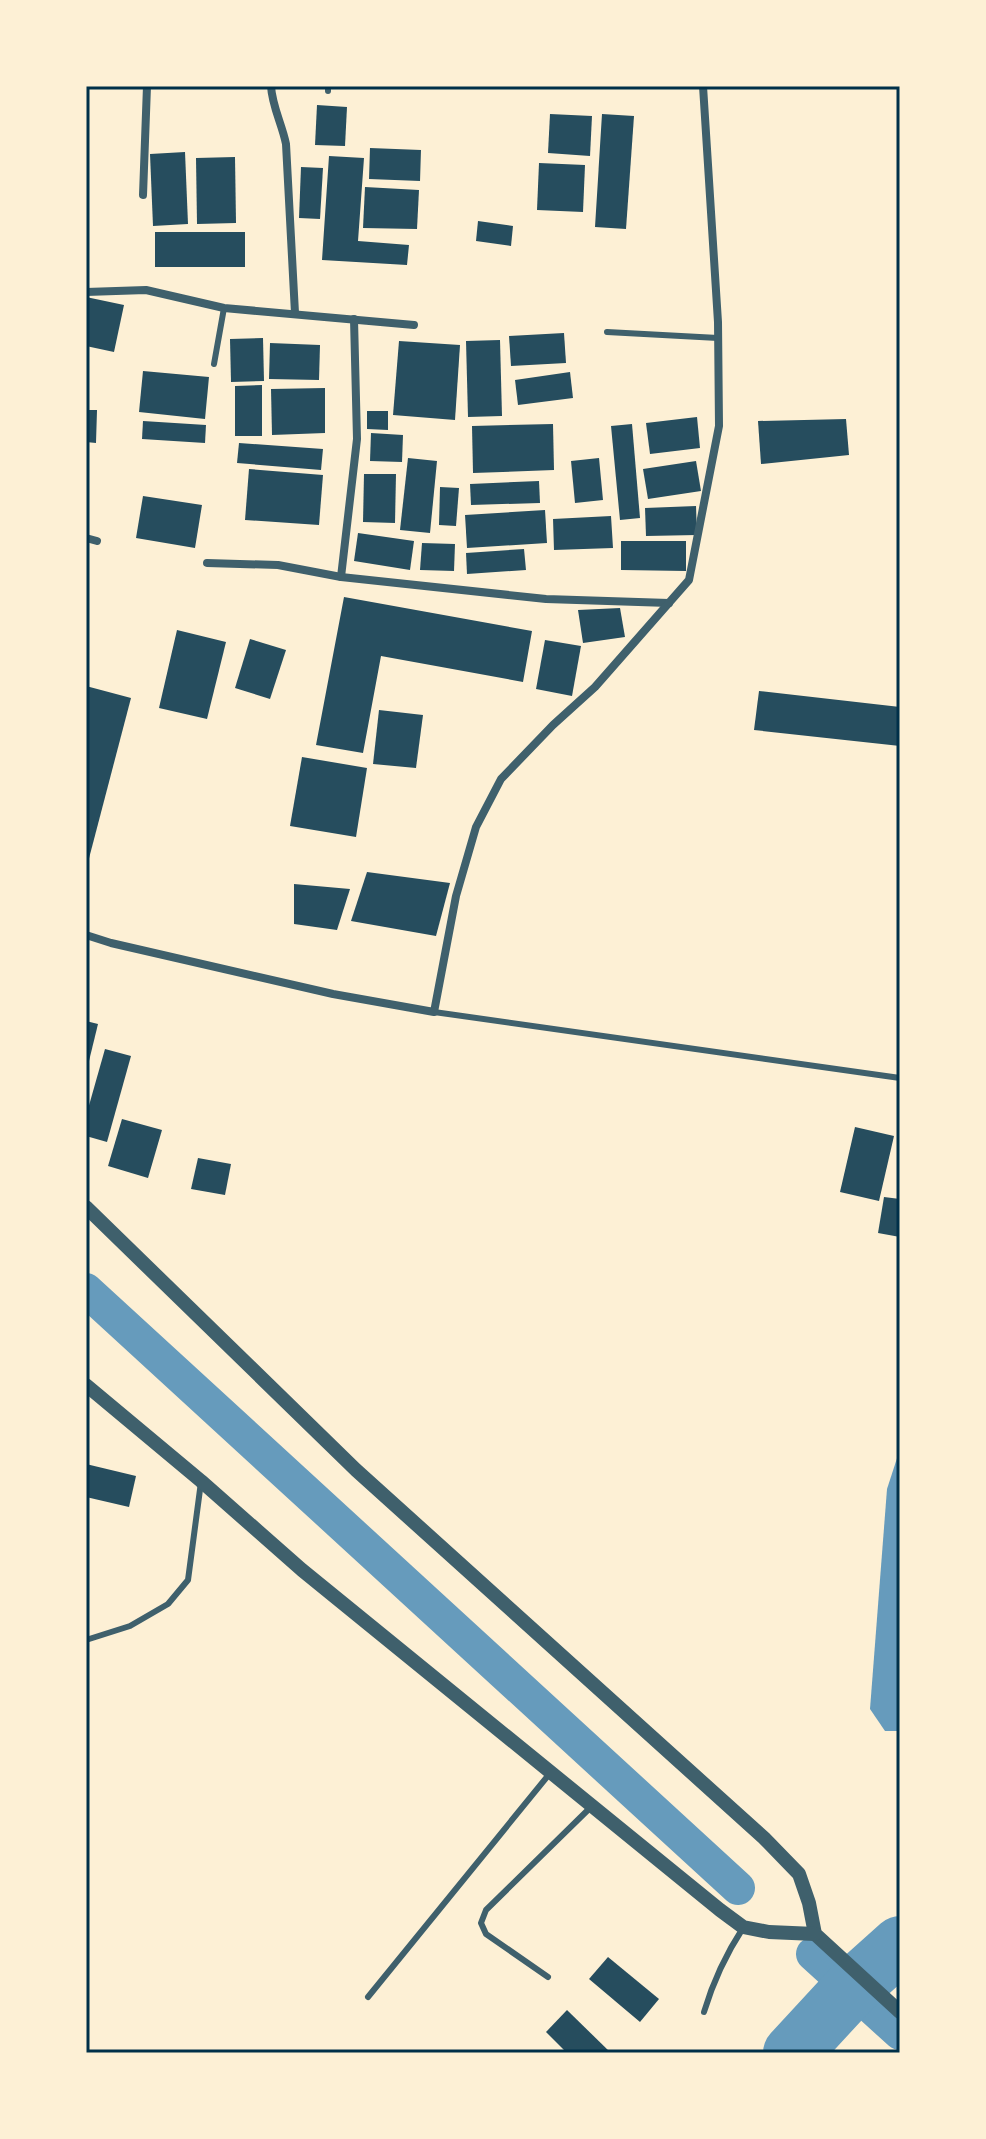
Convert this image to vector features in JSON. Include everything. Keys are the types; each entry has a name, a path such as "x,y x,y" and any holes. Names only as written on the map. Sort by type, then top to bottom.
{"street":[{"path":"143,195 147,86"},
{"path":"271,86 286,144 295,313"},
{"path":"86,935 333,994 434,1012 456,896 476,827 501,779 595,687 689,580 719,426 718,338 703,86"},
{"path":"86,292 146,290 224,308 414,325"},
{"path":"341,577 357,439 354,319"},
{"path":"86,538 97,541"},
{"path":"207,563 278,565 341,577 546,599 669,603"},
{"path":"86,1207 356,1470 764,1838 799,1874 815,1934 900,2012"},
{"path":"86,1385 302,1570 720,1910 743,1927 769,1932 815,1934"}],"lane":[{"path":"214,364 224,308"},
{"path":"607,332 718,338"},
{"path":"434,1012 900,1078"},
{"path":"86,1640 130,1626 168,1604 188,1580 201,1481"},
{"path":"368,1997 551,1772"},
{"path":"548,1977 486,1934 481,1923 486,1910 592,1806"},
{"path":"704,2012 709,1993 743,1927"}],"water":[{"path":"900,1449 900,1731 885,1731 870,1709 887,1489"}],"building":[{"path":"317,105 347,107 345,146 315,145"},
{"path":"550,114 592,116 590,156 548,153"},
{"path":"602,114 634,116 626,229 595,227"},
{"path":"370,148 421,150 420,181 369,179"},
{"path":"185,152 188,224 153,226 150,154"},
{"path":"329,156 364,158 358,241 409,245 407,265 322,260"},
{"path":"235,157 236,223 197,224 196,158"},
{"path":"539,163 585,165 583,212 537,210"},
{"path":"301,167 323,168 320,219 299,218"},
{"path":"365,187 419,190 417,229 363,228"},
{"path":"478,221 513,226 511,246 476,241"},
{"path":"155,232 245,232 245,267 155,267"},
{"path":"86,297 124,305 114,352 86,346"},
{"path":"564,333 566,363 511,366 509,336"},
{"path":"263,338 264,381 231,382 230,339"},
{"path":"500,340 502,416 468,417 466,341"},
{"path":"399,341 460,345 455,420 393,415"},
{"path":"270,343 320,345 319,380 269,379"},
{"path":"143,371 209,377 205,419 139,412"},
{"path":"570,372 573,398 518,405 515,380"},
{"path":"262,385 262,436 235,436 235,386"},
{"path":"325,388 325,433 272,435 271,389"},
{"path":"86,410 97,410 96,443 86,442"},
{"path":"367,411 388,411 388,430 367,429"},
{"path":"697,417 700,448 650,454 646,423"},
{"path":"846,419 849,455 761,464 758,421"},
{"path":"143,421 206,425 205,443 142,439"},
{"path":"553,424 554,470 473,473 472,426"},
{"path":"632,424 640,518 620,520 611,426"},
{"path":"371,433 403,435 402,462 370,461"},
{"path":"239,443 323,449 321,470 237,463"},
{"path":"408,458 437,461 430,533 400,530"},
{"path":"599,458 603,500 575,503 571,461"},
{"path":"696,461 701,491 648,499 643,469"},
{"path":"249,469 323,475 319,525 245,520"},
{"path":"364,474 396,474 395,523 363,522"},
{"path":"539,481 540,503 471,505 470,484"},
{"path":"440,487 459,488 456,526 439,525"},
{"path":"143,496 202,505 195,548 136,538"},
{"path":"696,506 697,535 646,536 645,508"},
{"path":"545,510 547,543 467,548 465,515"},
{"path":"611,516 613,548 554,550 553,519"},
{"path":"358,533 414,541 410,570 354,561"},
{"path":"621,541 686,541 686,571 621,570"},
{"path":"422,543 455,544 454,571 420,570"},
{"path":"524,549 526,570 467,574 466,553"},
{"path":"344,597 532,631 523,682 381,656 363,753 316,745"},
{"path":"620,608 625,637 583,643 578,610"},
{"path":"177,630 226,642 207,719 159,708"},
{"path":"250,639 286,650 270,699 235,688"},
{"path":"545,640 581,646 572,696 536,689"},
{"path":"86,686 131,698 87,866 86,865"},
{"path":"759,691 900,707 900,746 754,730"},
{"path":"379,710 423,715 416,768 373,764"},
{"path":"302,757 367,768 356,837 290,826"},
{"path":"367,872 450,883 436,936 351,921"},
{"path":"294,884 350,889 337,930 294,924"},
{"path":"86,1021 98,1024 89,1061 86,1060"},
{"path":"105,1049 131,1056 107,1142 86,1136 86,1116"},
{"path":"122,1119 162,1130 148,1178 108,1166"},
{"path":"855,1127 894,1136 879,1201 840,1192"},
{"path":"198,1158 231,1164 225,1195 191,1189"},
{"path":"884,1197 900,1199 900,1237 878,1233"},
{"path":"86,1464 136,1476 129,1507 86,1497"},
{"path":"608,1957 659,1999 640,2022 589,1979"},
{"path":"567,2010 611,2053 567,2053 546,2032"}],"waterway":[{"path":"86,1290 738,1888"},
{"path":"792,2053 852,1988 900,1945"},
{"path":"813,1954 900,2033"}]}
